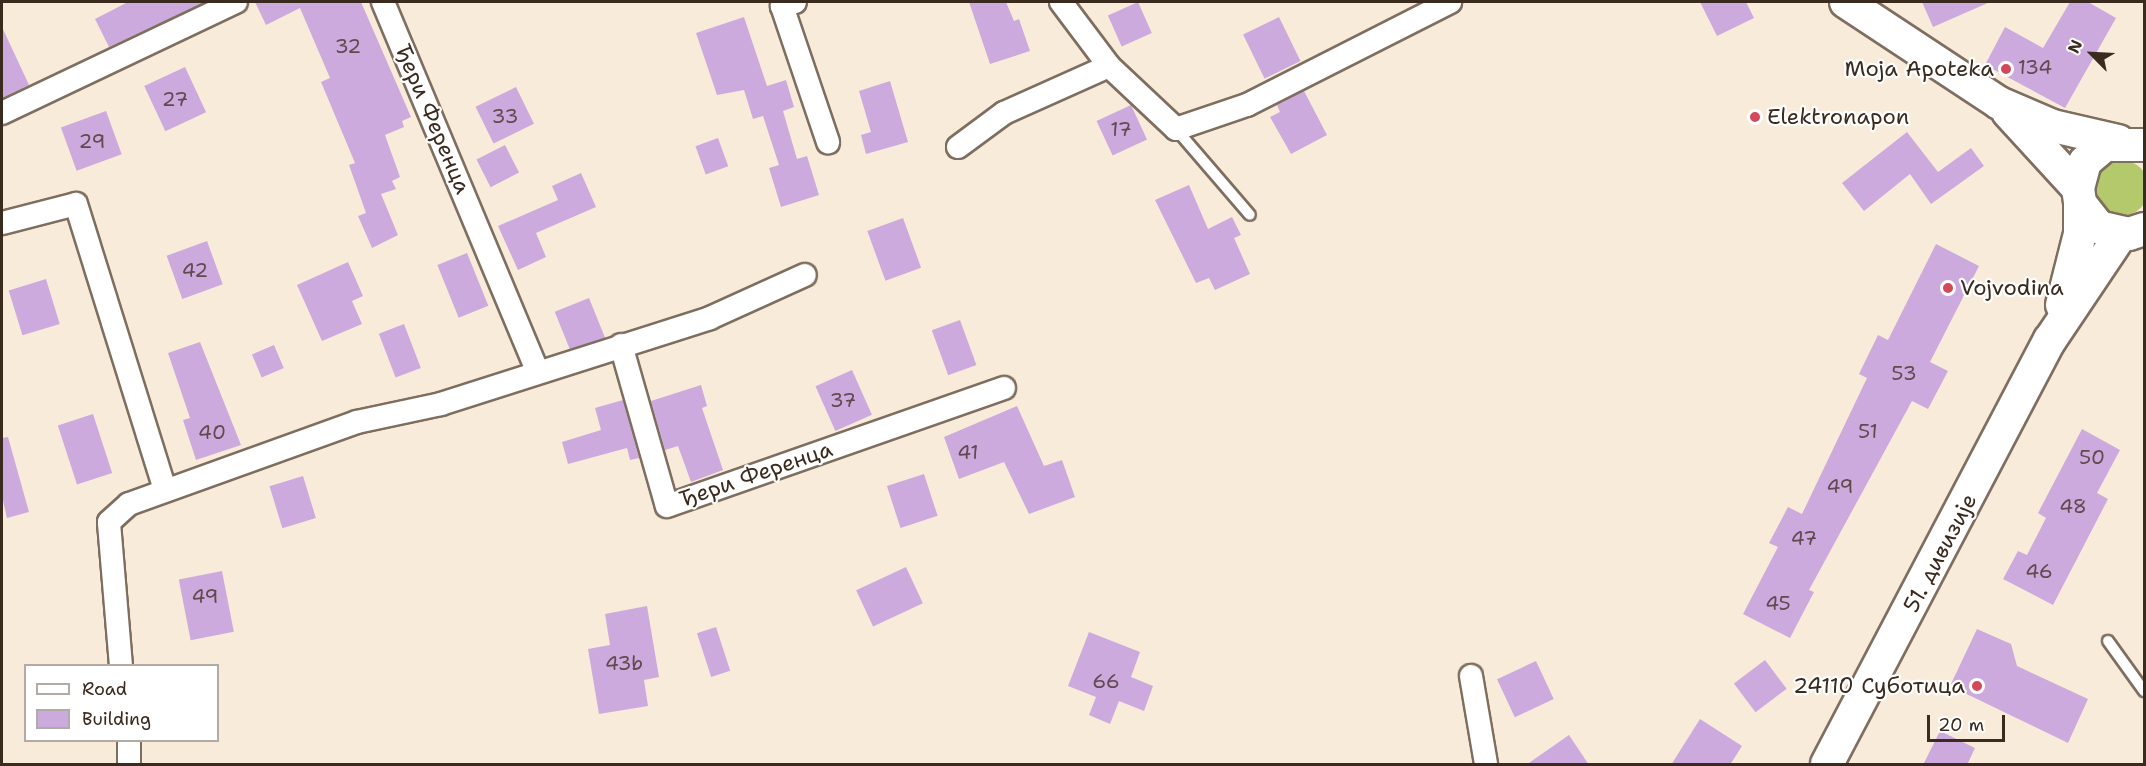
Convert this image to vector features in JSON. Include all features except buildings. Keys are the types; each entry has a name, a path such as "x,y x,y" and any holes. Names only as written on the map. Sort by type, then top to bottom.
{"street":[{"path":"2,113 236,2"},
{"name":"Ђери Ференца","path":"383,2 537,370"},
{"path":"795,2 782,6 828,142"},
{"path":"1061,2 1109,66 1176,129 1247,105 1450,2"},
{"path":"1846,2 1999,102 2053,126 2133,136"},
{"path":"958,147 1004,113 1109,66"},
{"path":"1999,102 2079,196 2099,227 2135,234"},
{"path":"2079,196 2094,152 2133,136"},
{"name":"51. дивизије","path":"2050,340 2080,234 2079,196"},
{"path":"2,223 76,204 165,490"},
{"name":"51. дивизије","path":"1827,765 2050,340 2135,234"},
{"path":"121,664 109,522 129,504 357,422 441,404 537,370 710,318 805,275"},
{"name":"Ђери Ференца","path":"621,345 667,506 1004,388"},
{"path":"1471,676 1486,765"},
{"path":"129,742 129,765"}],"lane":[{"path":"1176,129 1250,215"},
{"path":"2108,641 2145,691"}],"green space":[{"path":"2115,160 2127,160 2137,164 2145,172 2147,199 2137,212 2127,216 2115,216 2105,212 2097,204 2093,194 2093,182 2097,172 2105,164"}],"place":[{"name":"Moja Apoteka","path":"2006,69"},
{"name":"Elektronapon","path":"1755,117"},
{"name":"Vojvodina","path":"1948,288"},
{"name":"24110 Суботица","path":"1977,686"}]}
